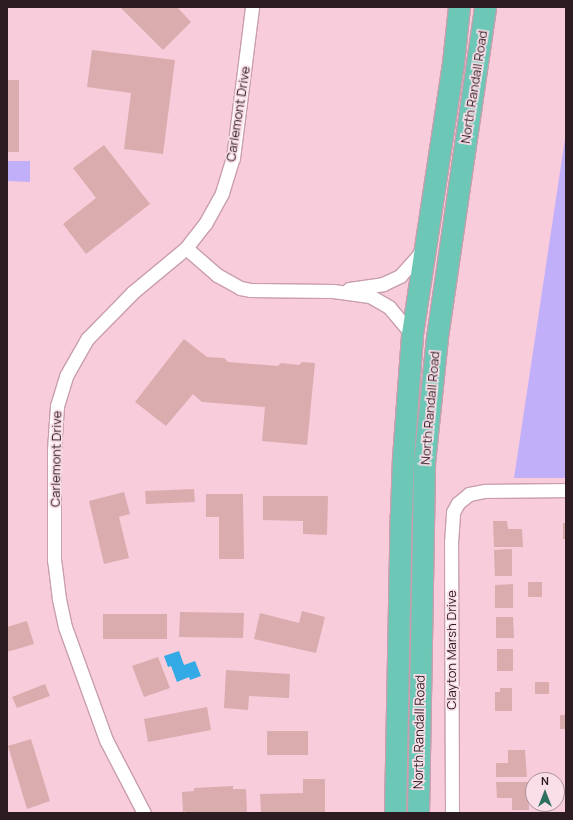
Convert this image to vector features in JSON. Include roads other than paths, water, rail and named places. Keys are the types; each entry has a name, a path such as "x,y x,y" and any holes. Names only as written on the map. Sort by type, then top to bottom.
{"main road":[{"name":"North Randall Road","path":"395,813 402,490 412,334 453,63 459,7"},
{"name":"North Randall Road","path":"418,813 424,463 437,337 485,7"}],"street":[{"name":"Carlemont Drive","path":"144,813 106,740 65,627 59,599 54,561 55,423 57,406 66,376 86,339 133,292 186,248 205,224 222,192 233,158 252,7"},
{"path":"333,292 383,284 400,276 418,256 426,244"},
{"path":"186,248 217,275 240,288 250,290 333,292 370,296 389,307 412,334"},
{"name":"Clayton Marsh Drive","path":"452,813 451,543 453,512 458,503 469,494 485,491 566,490"}],"water":[{"path":"179,651 184,665 195,661 201,676 190,680 189,677 177,682 171,666 168,667 164,656"}]}
